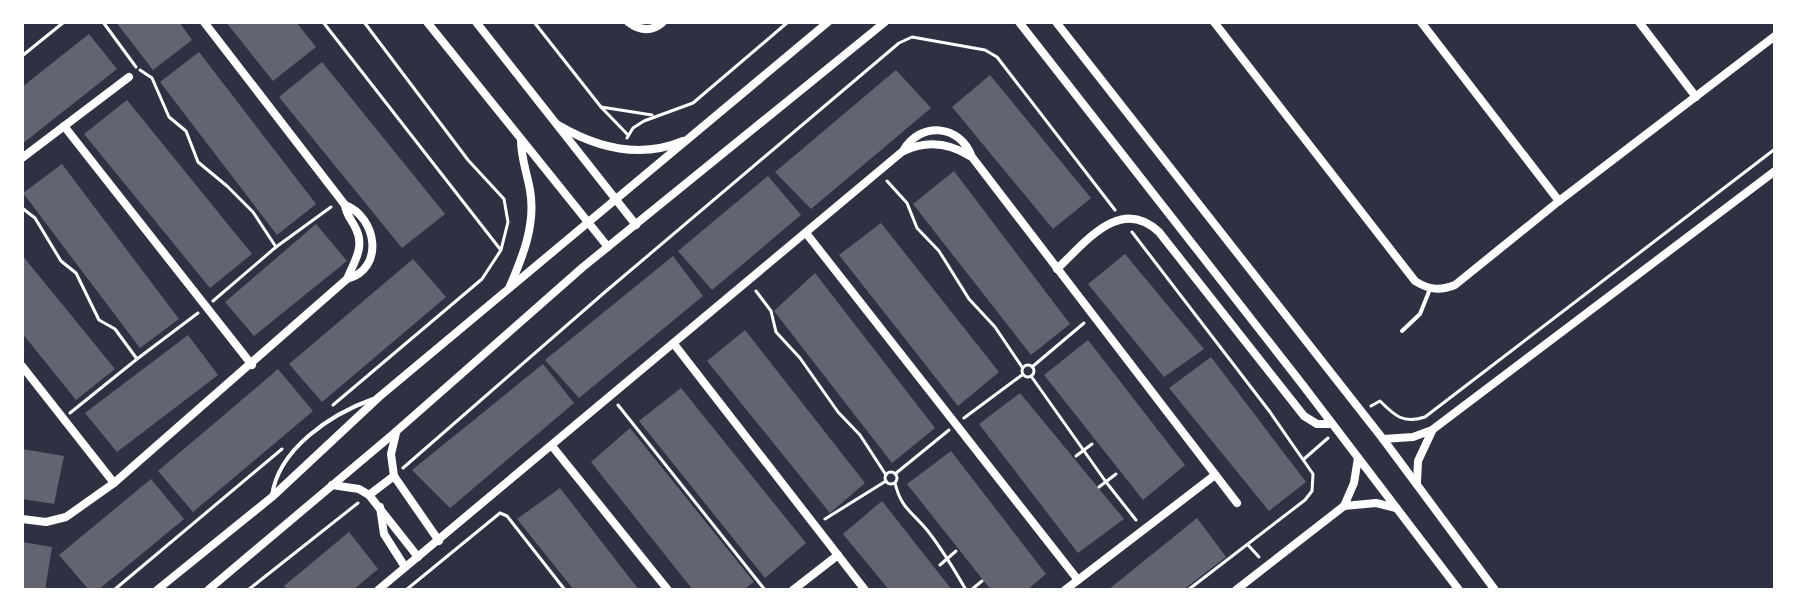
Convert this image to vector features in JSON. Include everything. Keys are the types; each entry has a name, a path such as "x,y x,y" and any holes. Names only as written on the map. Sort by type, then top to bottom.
{"street":[{"path":"22,519 46,522 66,517 114,483 347,279 362,272 370,261 374,246 366,225 343,202 204,22"},
{"path":"427,22 608,247"},
{"path":"476,22 636,225"},
{"path":"628,22 637,28 648,29 663,22"},
{"path":"157,590 272,497 379,397 828,22"},
{"path":"208,590 608,247 885,22"},
{"path":"1056,22 1383,439 1495,590"},
{"path":"1214,22 1415,281 1430,289 1447,289 1455,285 1559,201 1775,36"},
{"path":"1421,22 1559,201"},
{"path":"1639,22 1696,97"},
{"path":"1018,23 1459,590"},
{"path":"22,158 129,77"},
{"path":"554,123 588,140 624,150 665,147 691,137"},
{"path":"64,126 252,365"},
{"path":"378,590 879,172 920,134 944,130 959,137 1237,503"},
{"path":"510,288 526,246 531,220 530,189 523,166 521,140"},
{"path":"903,151 923,145 944,145 972,157"},
{"path":"1383,439 1413,437 1432,430 1775,171"},
{"path":"343,202 357,230 360,244 358,257 347,279"},
{"path":"1057,269 1103,227 1122,218 1146,222 1159,232 1304,416 1317,424 1335,427"},
{"path":"806,233 1078,580"},
{"path":"674,344 865,590"},
{"path":"22,366 114,483"},
{"path":"397,430 391,454 394,476 439,541"},
{"path":"1417,483 1418,461 1432,430"},
{"path":"552,446 668,590"},
{"path":"1236,590 1344,506 1354,483 1358,458"},
{"path":"1065,590 1215,475"},
{"path":"369,495 394,476"},
{"path":"332,485 359,489 369,495 418,557"},
{"path":"1344,506 1376,503 1396,508"},
{"path":"380,507 384,534 405,567"},
{"path":"793,590 838,555"}],"lane":[{"path":"1402,331 1420,314 1430,289"},
{"path":"272,497 280,468 292,452 334,416 379,397"}],"path":[{"path":"22,56 64,22"},
{"path":"103,22 138,70 152,78 169,117 186,131 198,162 253,212 276,247"},
{"path":"323,22 501,250"},
{"path":"330,408 482,279 501,250 508,222 504,199 468,160 364,22"},
{"path":"534,22 601,107 628,135"},
{"path":"624,150 633,128 655,115 693,103 788,22"},
{"path":"394,476 605,292 899,43 912,37 985,50 997,57 1313,474 1309,496 1188,590"},
{"path":"601,107 655,115"},
{"path":"1362,412 1380,401 1395,417 1412,421 1425,417 1775,149"},
{"path":"879,172 907,203 910,218 939,251 969,299 995,327 1022,367 1022,375 1031,376 1143,529"},
{"path":"63,419 206,307 276,247 343,202"},
{"path":"22,208 35,218 61,261 76,273 99,320 115,329 137,359"},
{"path":"749,281 771,311 776,332 800,358 838,412 860,435 886,475 886,481"},
{"path":"1032,367 1093,316"},
{"path":"1022,367 1027,364 1032,367 1034,372 1031,376"},
{"path":"611,396 765,590"},
{"path":"1304,459 1335,427"},
{"path":"1076,456 1092,444"},
{"path":"114,590 282,448"},
{"path":"886,475 895,474 899,501 925,528 968,590 982,581"},
{"path":"1099,487 1116,474"},
{"path":"815,526 886,481 895,483"},
{"path":"248,590 369,495"},
{"path":"406,590 500,513 507,516 565,590"},
{"path":"1248,544 1266,566"},
{"path":"940,565 956,551"}],"building":[{"path":"116,22 179,22 192,40 153,70"},
{"path":"226,22 296,22 316,47 273,81"},
{"path":"89,34 117,69 22,144 22,87"},
{"path":"199,52 316,204 277,235 160,82"},
{"path":"322,62 445,214 402,248 279,97"},
{"path":"896,70 931,108 811,209 775,172"},
{"path":"990,75 1091,198 1053,229 952,107"},
{"path":"127,100 252,254 210,288 84,134"},
{"path":"62,164 179,319 140,348 23,193"},
{"path":"954,171 1070,324 1031,355 913,204"},
{"path":"768,176 801,215 712,290 678,251"},
{"path":"881,223 999,372 958,406 839,255"},
{"path":"316,224 347,261 254,336 225,302"},
{"path":"1125,254 1204,349 1164,377 1088,284"},
{"path":"22,255 115,369 76,400 22,333"},
{"path":"673,256 703,296 579,398 545,360"},
{"path":"413,259 446,297 322,402 289,364"},
{"path":"815,273 935,428 892,463 774,311"},
{"path":"745,330 865,483 830,513 707,361"},
{"path":"188,335 218,375 117,452 85,413"},
{"path":"1088,340 1185,465 1143,500 1044,375"},
{"path":"1211,357 1306,482 1269,511 1169,388"},
{"path":"543,364 574,403 450,508 412,470"},
{"path":"278,369 313,411 193,512 158,471"},
{"path":"681,388 806,543 765,578 639,421"},
{"path":"1020,393 1124,519 1078,553 979,424"},
{"path":"630,428 754,582 743,590 693,590 591,462"},
{"path":"22,449 64,456 54,504 22,499"},
{"path":"951,451 1046,574 1027,590 991,590 907,484"},
{"path":"151,479 184,519 98,590 89,590 59,555"},
{"path":"560,488 639,590 574,590 517,519"},
{"path":"882,501 952,590 889,590 843,534"},
{"path":"1197,518 1226,557 1183,590 1108,590"},
{"path":"349,532 378,569 353,590 287,590 284,586"},
{"path":"22,542 52,547 45,590 22,590"}]}
